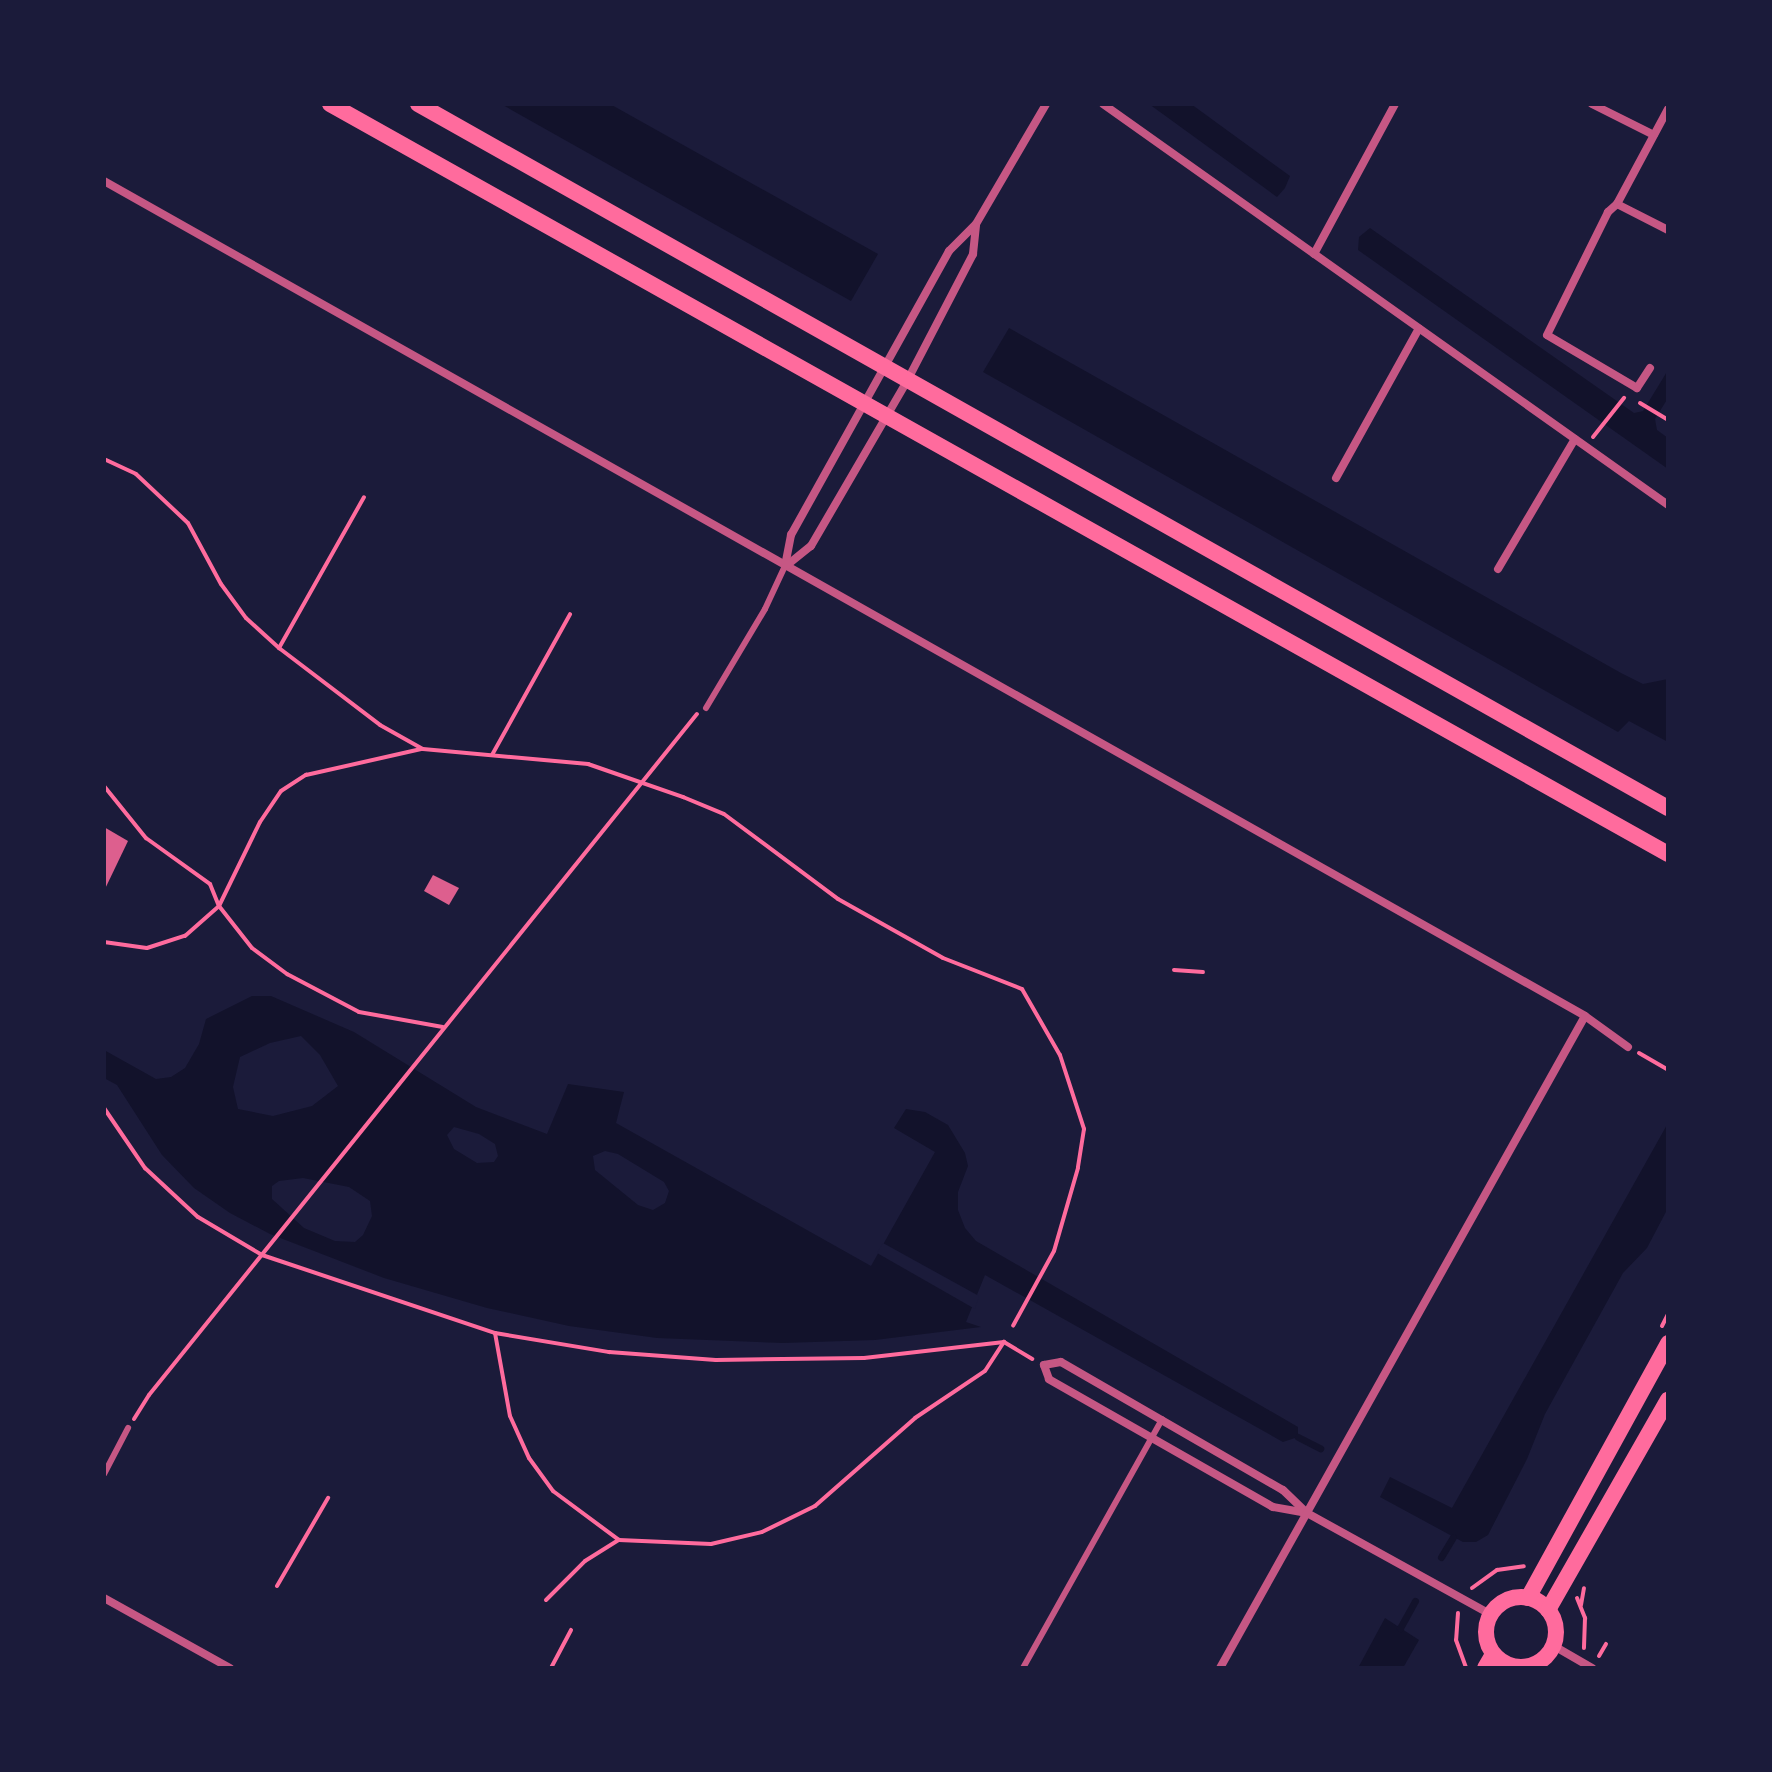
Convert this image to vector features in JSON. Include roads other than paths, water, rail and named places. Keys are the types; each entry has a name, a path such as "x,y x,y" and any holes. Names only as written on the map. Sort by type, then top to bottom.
{"main road":[{"path":"330,104 1668,854"},
{"path":"418,104 1668,808"},
{"path":"1528,1598 1668,1343"},
{"path":"1548,1610 1668,1400"},
{"path":"1528,1598 1548,1610 1556,1627 1554,1646 1537,1664 1514,1667 1489,1661 1485,1634 1490,1614 1507,1599 1528,1598"}],"street":[{"path":"785,566 791,535 949,251 976,224 1046,104"},
{"path":"1103,104 1668,505"},
{"path":"1314,254 1395,104"},
{"path":"1592,104 1654,135"},
{"path":"1650,368 1637,388 1547,335 1608,212 1617,204 1668,109"},
{"path":"104,181 1585,1016 1628,1047"},
{"path":"1617,204 1668,230"},
{"path":"785,566 811,546 907,381 973,254 976,224"},
{"path":"1336,478 1419,328"},
{"path":"1498,569 1575,439"},
{"path":"1220,1668 1585,1016"},
{"path":"1307,1513 1273,1507 1049,1379 1044,1365 1061,1362 1283,1490 1307,1513 1490,1614"},
{"path":"104,1598 230,1668"},
{"path":"1554,1646 1592,1668"}],"lane":[{"path":"706,708 765,609 785,566"},
{"path":"1023,1668 1162,1419"},
{"path":"104,1474 128,1428"}],"waterway":[{"path":"1298,1437 1320,1448"},
{"path":"1441,1557 1453,1537"},
{"path":"1400,1628 1415,1601"}]}
